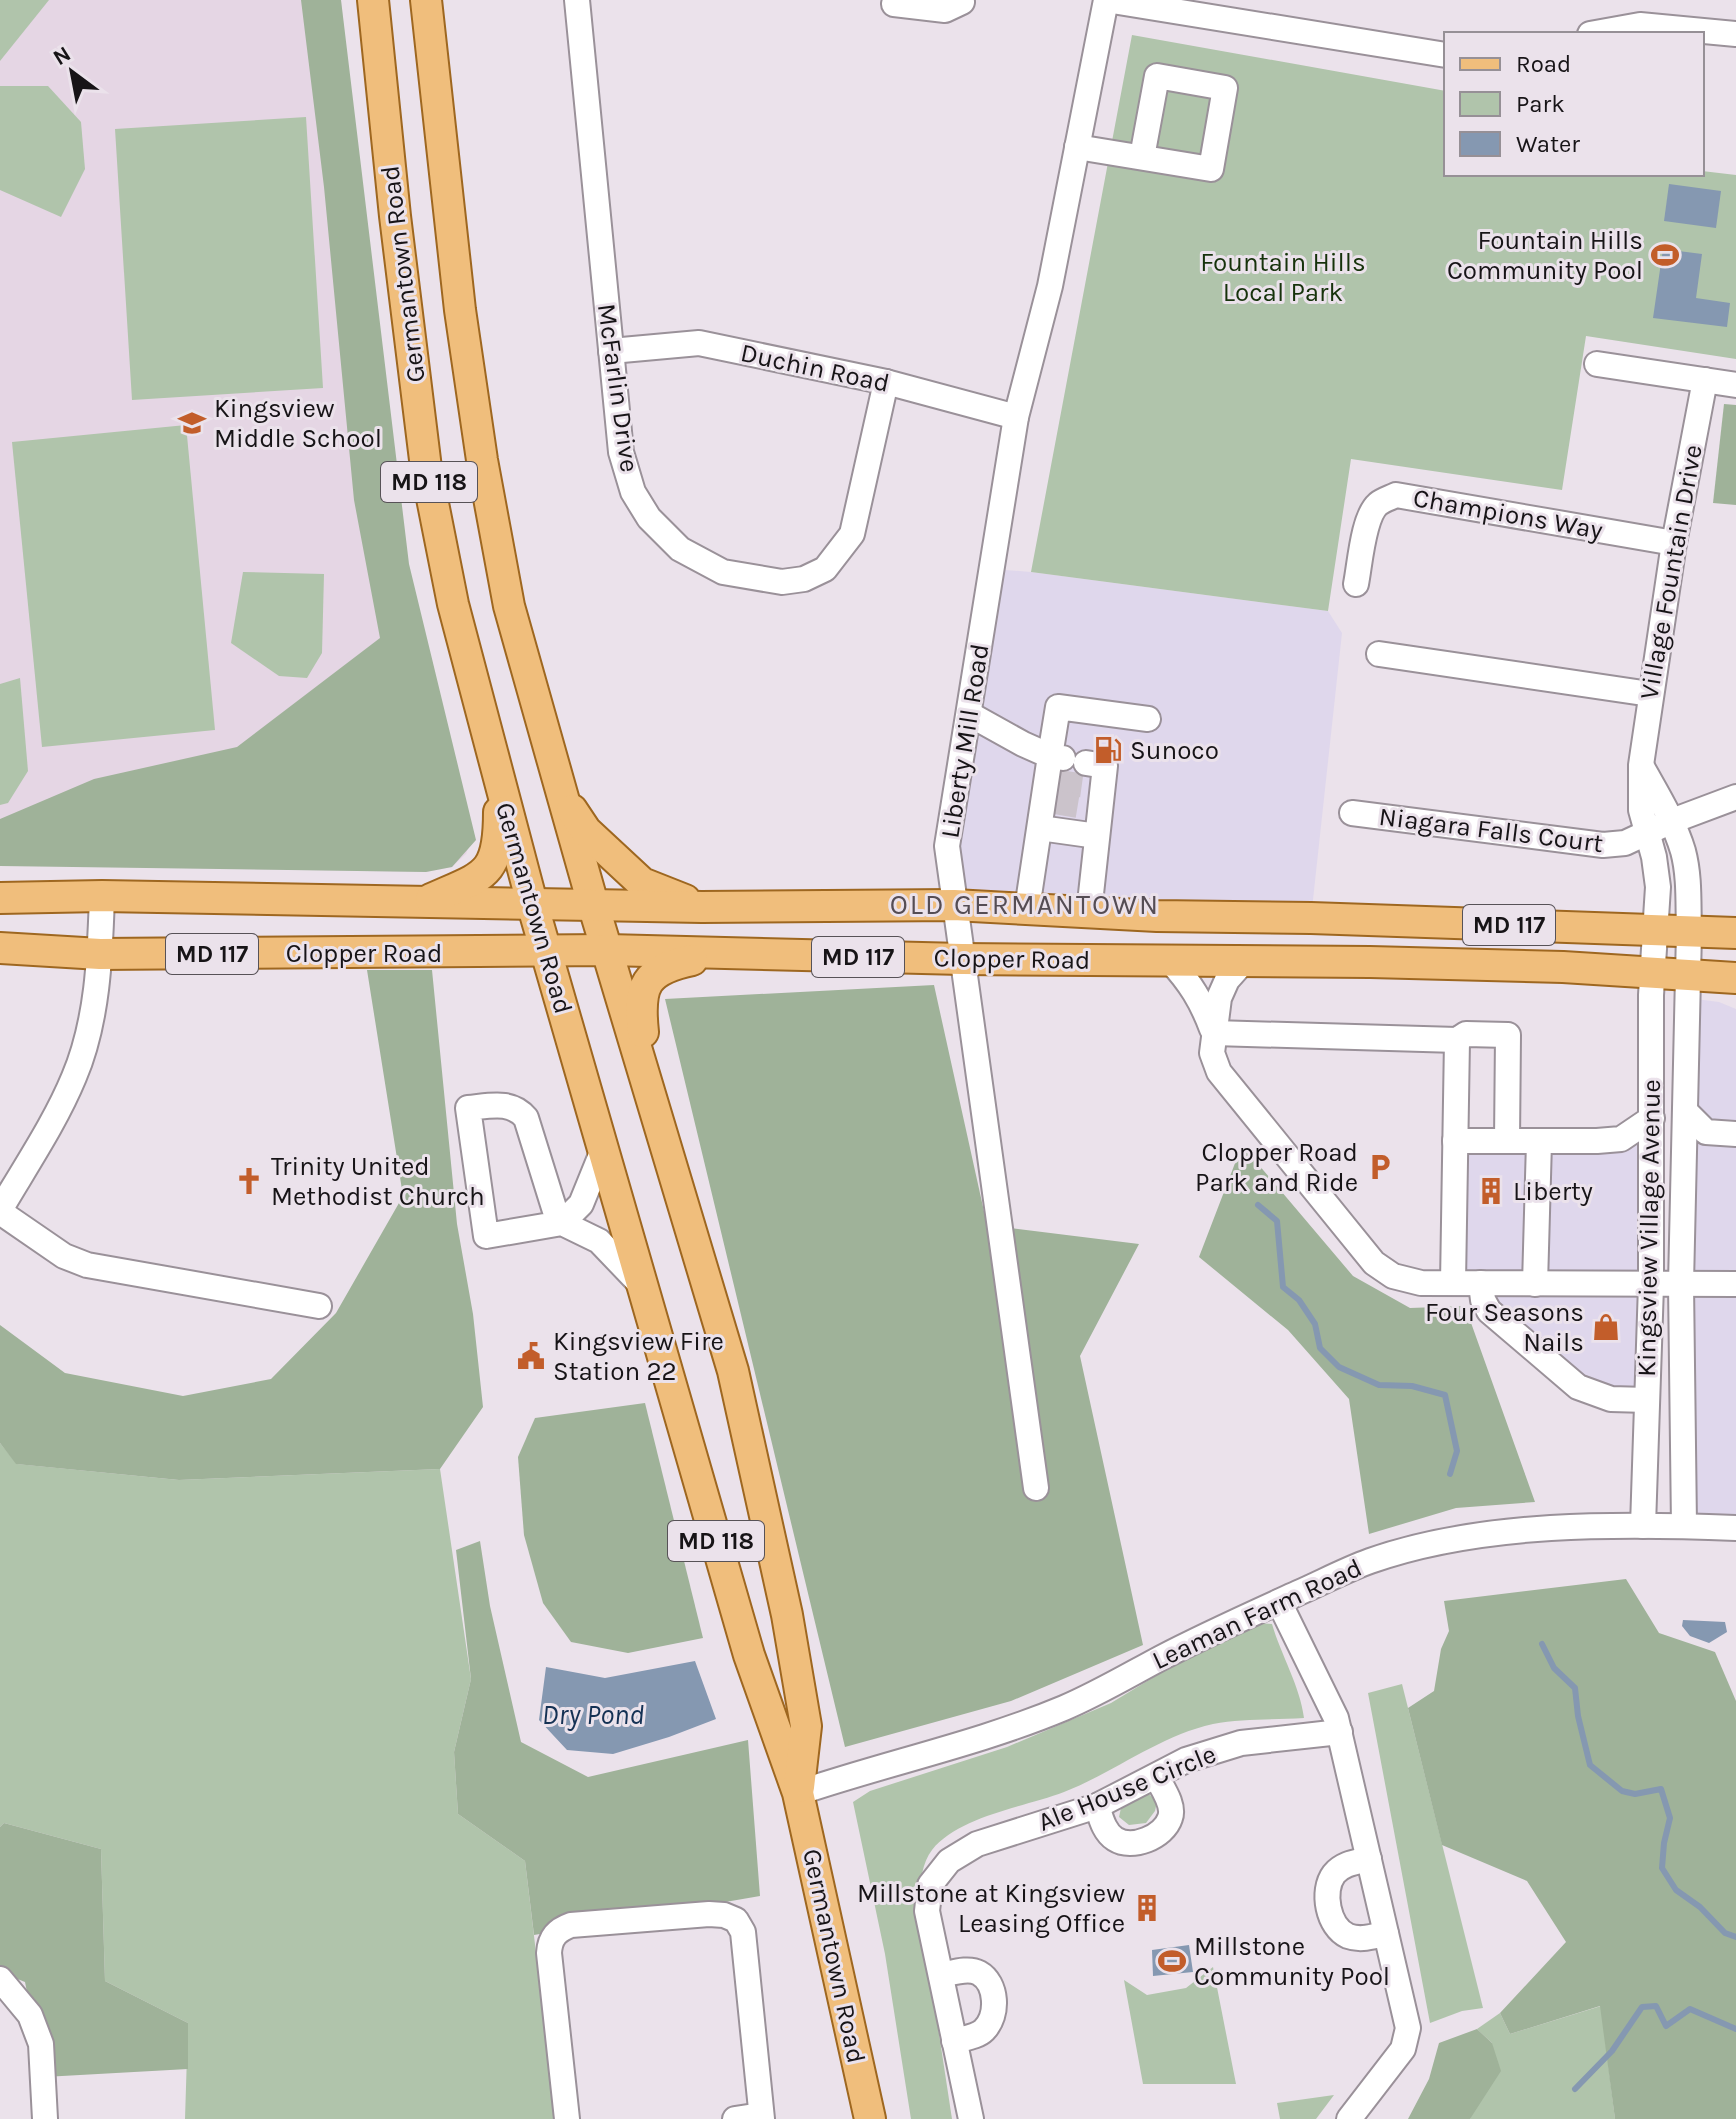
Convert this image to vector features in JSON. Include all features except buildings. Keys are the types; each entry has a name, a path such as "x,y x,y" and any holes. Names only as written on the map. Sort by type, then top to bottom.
{"main road":[{"name":"Germantown Road","path":"373,0 426,468 453,604 532,903 749,1655 798,1793 870,2119"},
{"name":"Germantown Road","path":"426,0 460,310 482,460 509,606 593,904 733,1371 787,1615 806,1726 798,1793"},
{"path":"424,902 475,880 492,865 499,842 499,782"},
{"path":"562,795 586,831 642,883 702,907"},
{"name":"Clopper Road","path":"0,898 102,896 702,907 954,905 1736,933"},
{"name":"Clopper Road","path":"0,948 100,954 608,950 962,959 1563,967 1736,978"},
{"path":"649,1089 640,1002 649,977 667,965 718,954"}],"street":[{"name":"McFarlin Drive","path":"577,0 621,452 633,492 649,518 680,549 723,572 782,582 804,579 825,569 852,534 886,382"},
{"path":"1106,0 1444,55"},
{"name":"Liberty Mill Road","path":"1036,1488 947,846 1016,417 1050,286 1106,0"},
{"path":"894,4 945,10 962,2"},
{"path":"1601,32 1640,25 1736,34"},
{"path":"1077,147 1211,169 1225,88 1157,76 1142,157"},
{"name":"Duchin Road","path":"611,351 699,343 886,382 1016,417"},
{"path":"1597,364 1736,385"},
{"name":"Village Fountain Drive","path":"1654,931 1658,887 1654,857 1641,810 1641,765 1674,543 1705,380"},
{"name":"Champions Way","path":"1356,584 1372,512 1378,504 1396,495 1674,543"},
{"path":"1379,654 1650,694"},
{"path":"1027,909 1040,828 1057,777 1058,707 1148,719"},
{"path":"969,714 1057,777 1105,766 1097,798 1097,836 1089,912"},
{"path":"1641,765 1672,821 1684,853 1689,932"},
{"name":"Niagara Falls Court","path":"1352,813 1603,845 1625,843 1736,797"},
{"path":"1040,828 1097,836"},
{"path":"102,896 100,954 88,1029 75,1075 0,1211 64,1256 87,1265 319,1306"},
{"name":"Kingsview Village Avenue","path":"1643,1526 1651,1285 1654,931"},
{"name":"Kingsview Village Avenue","path":"1684,1526 1681,1284 1689,932"},
{"path":"1170,961 1189,980 1202,1001 1214,1033"},
{"path":"1244,961 1227,980 1219,998 1212,1053 1219,1072 1374,1263 1393,1276 1421,1283 1736,1284"},
{"path":"1214,1033 1457,1040 1466,1034 1508,1035 1507,1141"},
{"path":"1453,1283 1457,1040"},
{"path":"603,1150 581,1204 562,1223 486,1236 468,1108 510,1106 520,1111 526,1118 555,1211 562,1223 599,1241 643,1287"},
{"path":"1685,1111 1706,1132 1736,1134"},
{"path":"1455,1141 1621,1139 1652,1118"},
{"path":"1535,1284 1539,1142"},
{"path":"1481,1283 1483,1300 1489,1311 1578,1387 1611,1399 1647,1400"},
{"name":"Leaman Farm Road","path":"798,1793 1023,1724 1067,1707 1185,1645 1367,1562 1416,1547 1459,1538 1559,1529 1643,1526 1736,1528"},
{"path":"1279,1602 1336,1718 1408,2028 1403,2049 1349,2119"},
{"name":"Ale House Circle","path":"971,2119 927,1911 930,1885 949,1861 977,1844 1097,1806 1186,1760 1241,1743 1340,1732"},
{"path":"1097,1806 1106,1831 1117,1841 1134,1843 1151,1838 1164,1828 1171,1817 1170,1804 1156,1776"},
{"path":"1369,1859 1349,1863 1334,1874 1328,1889 1329,1906 1334,1922 1345,1935 1360,1938 1386,1934"},
{"path":"567,2119 549,1953 553,1937 560,1929 571,1925 709,1914 736,1920 743,1932 762,2117 735,2119"},
{"path":"941,1975 969,1970 980,1973 990,1984 993,1997 994,2014 985,2030 954,2041"},
{"path":"0,1979 30,2015 41,2044 45,2119"}],"shaded area":[{"name":"Kingsview Middle School","path":"0,0 341,0 393,507 469,846 466,854 452,867 426,872 0,865"},
{"path":"992,569 1328,611 1342,633 1311,918 954,905 947,846"},
{"path":"1688,998 1719,1002 1736,1009 1736,1528 1684,1526"},
{"path":"1652,1118 1647,1400 1611,1399 1483,1300 1453,1283 1455,1141 1597,1141"}],"green space":[{"path":"0,0 49,0 0,61"},
{"path":"301,0 341,0 409,564 476,840 452,867 426,872 0,866 0,819 94,779 237,747 380,638 354,500 324,187"},
{"name":"Fountain Hills Local Park","path":"1132,35 1444,91 1444,176 1704,176 1704,171 1736,175 1736,359 1586,336 1562,490 1351,459 1328,611 1031,572"},
{"path":"0,86 48,86 81,122 85,169 61,217 0,190"},
{"path":"306,117 323,388 132,400 115,129"},
{"path":"1724,404 1736,405 1736,505 1713,503"},
{"path":"186,425 215,730 42,747 12,442"},
{"path":"243,572 324,574 322,653 307,678 279,676 231,643"},
{"path":"20,678 28,771 8,803 0,805 0,684"},
{"path":"367,970 432,970 457,1224 473,1314 483,1407 440,1469 179,1480 16,1464 0,1443 0,1325 65,1373 183,1396 271,1379 336,1313 403,1196"},
{"path":"934,985 987,1225 1139,1244 1080,1356 1143,1645 1011,1701 845,1747 665,999"},
{"path":"1242,1145 1353,1276 1410,1308 1465,1306 1535,1502 1456,1508 1369,1534 1349,1399 1288,1330 1199,1257"},
{"path":"645,1403 703,1638 628,1653 571,1642 543,1603 524,1535 518,1457 535,1418"},
{"path":"0,1443 17,1464 179,1480 440,1469 471,1679 454,1752 458,1814 525,1861 556,2119 185,2119 188,2023 105,1981 101,1849 4,1823 0,1827"},
{"path":"480,1541 490,1606 521,1742 588,1777 748,1740 760,1896 534,1935 525,1861 458,1814 454,1752 471,1679 456,1550"},
{"path":"1626,1579 1659,1633 1715,1652 1736,1701 1736,2119 1615,2119 1600,2006 1510,2034 1500,2013 1566,1942 1527,1881 1442,1845 1408,1708 1434,1691 1441,1649 1449,1631 1444,1601"},
{"path":"1258,1623 1272,1624 1299,1694 1304,1718 1235,1721 1193,1730 1064,1792 975,1821 944,1838 932,1850 924,1866 918,1896 952,2119 911,2119 885,1954 853,1802 870,1791 1007,1747 1111,1703 1177,1663"},
{"path":"1402,1684 1483,2008 1462,2011 1430,2023 1368,1693"},
{"path":"1148,1793 1157,1802 1155,1811 1146,1823 1129,1825 1119,1817 1121,1808"},
{"path":"4,1823 101,1849 105,1981 188,2023 188,2069 44,2077 25,1982 0,1972 0,1827"},
{"path":"1213,1967 1236,2084 1143,2084 1124,1980 1147,1995 1186,1988"},
{"path":"1601,2006 1615,2119 1470,2119 1492,2043 1477,2029 1500,2013 1510,2034"},
{"path":"1477,2029 1492,2043 1501,2071 1470,2119 1408,2119 1429,2079 1439,2043"},
{"path":"1334,2095 1316,2119 1280,2119 1277,2103"}],"water":[{"path":"1669,184 1721,191 1716,228 1664,221"},
{"path":"1663,249 1702,254 1696,298 1730,303 1727,327 1653,318"},
{"path":"1683,1620 1725,1622 1727,1632 1709,1643 1690,1636 1682,1626"},
{"name":"Dry Pond","path":"695,1661 716,1719 669,1737 613,1754 567,1750 539,1720 546,1667 605,1678"},
{"name":"Millstone Community Pool","path":"1189,1945 1193,1972 1153,1976 1152,1950"}],"waterway":[{"path":"1258,1205 1277,1221 1283,1287 1299,1300 1315,1324 1320,1348 1339,1367 1379,1385 1412,1386 1445,1395 1457,1451 1450,1474"},
{"path":"1542,1644 1554,1668 1575,1688 1578,1716 1590,1765 1622,1791 1635,1794 1661,1789 1670,1818 1662,1868 1676,1890 1700,1907 1725,1933 1736,1937"},
{"path":"1575,2089 1612,2051 1642,2007 1656,2006 1666,2026 1690,2009 1736,2029"}],"tunnel":[{"path":"1058,782 1094,787"},
{"path":"1054,802 1090,808"}],"place":[{"name":"Fountain Hills Community Pool","path":"1665,255"},
{"name":"Kingsview Middle School","path":"192,423"},
{"name":"Sunoco","path":"1108,750"},
{"name":"Clopper Road Park and Ride","path":"1380,1167"},
{"name":"Trinity United Methodist Church","path":"249,1181"},
{"name":"Liberty","path":"1491,1191"},
{"name":"Four Seasons Nails","path":"1606,1327"},
{"name":"Kingsview Fire Station 22","path":"531,1356"},
{"name":"Millstone at Kingsview Leasing Office","path":"1147,1908"},
{"name":"Millstone Community Pool","path":"1172,1961"}],"district":[{"name":"OLD GERMANTOWN","path":"1025,904"}]}
